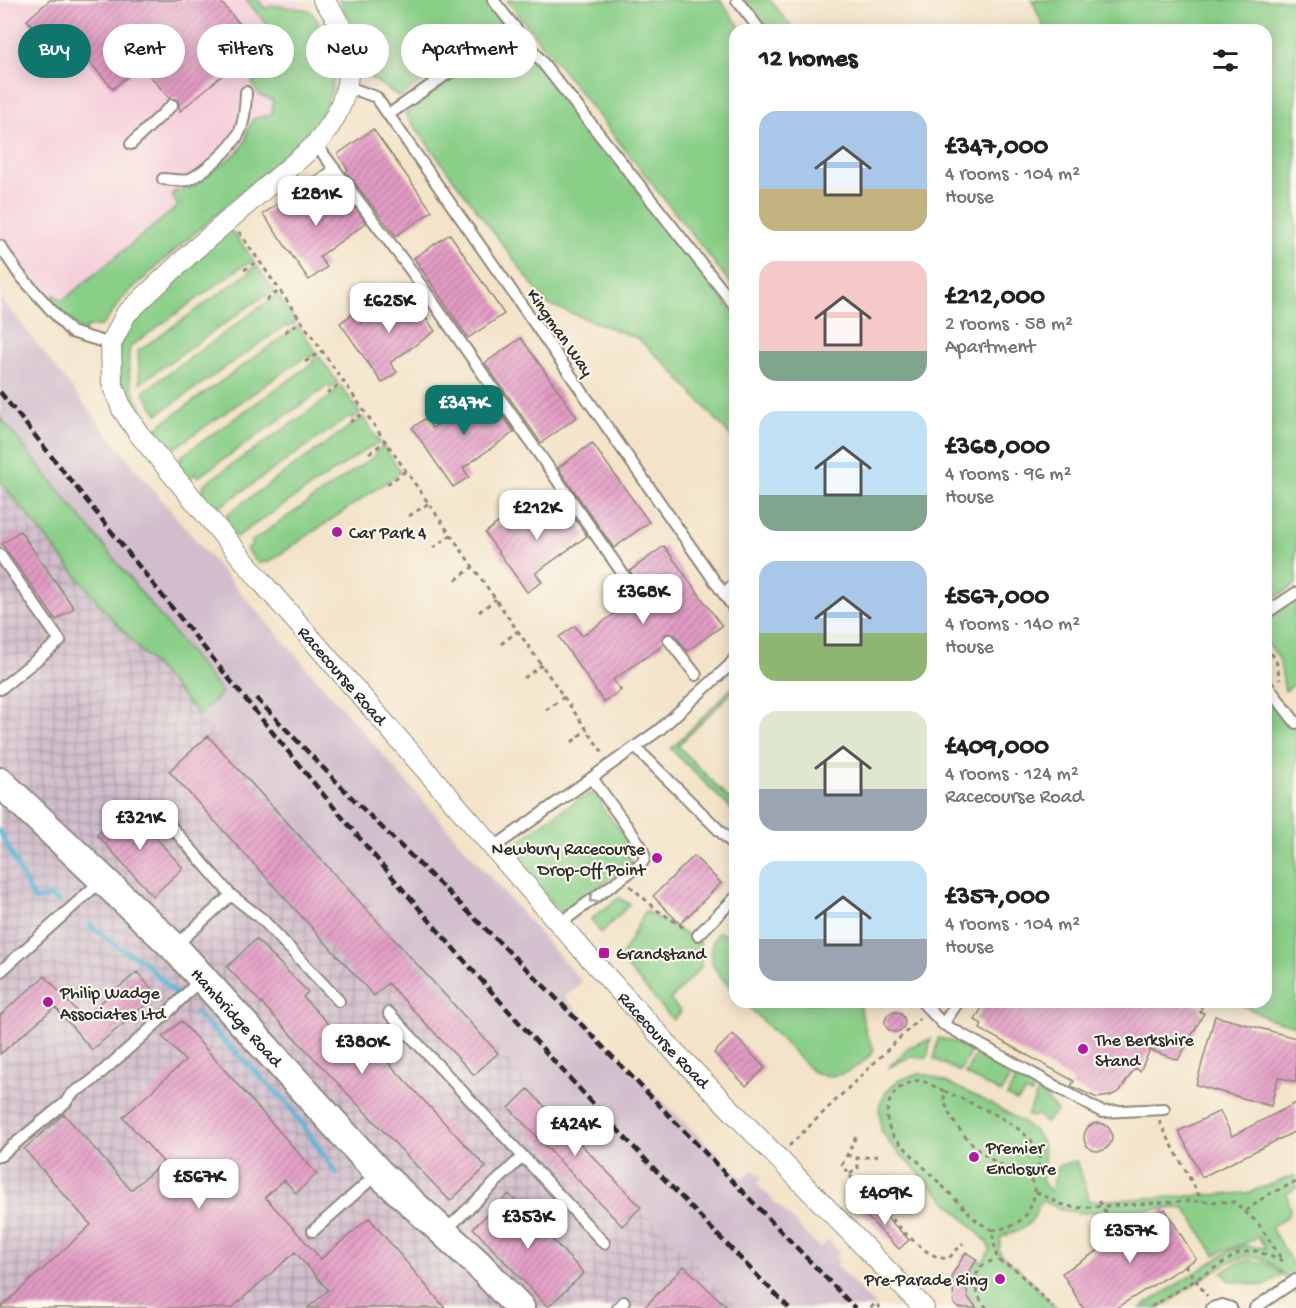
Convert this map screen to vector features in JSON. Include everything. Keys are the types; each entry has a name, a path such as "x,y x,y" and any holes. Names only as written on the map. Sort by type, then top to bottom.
{"main road":[{"name":"Hambridge Road","path":"0,783 104,878 203,976 379,1173 444,1232 520,1308"}],"street":[{"name":"Racecourse Road","path":"324,0 345,38 348,59 348,87 331,126 314,146 277,176 126,314 111,344 112,383 116,397 139,434 261,581 559,924 673,1050 924,1308"}],"lane":[{"path":"493,0 513,24"},
{"path":"737,0 755,24"},
{"path":"537,55 729,298"},
{"path":"388,115 441,78"},
{"name":"Kingman Way","path":"348,87 376,97 729,602"},
{"path":"163,179 185,181 202,172 231,147 238,138 245,115 246,92"},
{"path":"130,144 172,105"},
{"path":"314,146 335,169 409,268 639,597"},
{"path":"277,176 301,196 335,169"},
{"path":"0,246 19,274 71,332 111,344"},
{"path":"0,555 60,641 0,689"},
{"path":"723,593 729,588"},
{"path":"1272,609 1296,593"},
{"path":"669,640 703,680"},
{"path":"492,848 659,730 703,680 729,662"},
{"path":"1272,692 1296,723"},
{"path":"635,747 729,840"},
{"path":"559,924 642,863 645,854 592,778"},
{"path":"154,807 231,895 262,919 339,1001"},
{"path":"0,972 104,878"},
{"path":"174,947 231,895"},
{"path":"698,935 729,904"},
{"path":"0,1156 66,1102 70,1093 89,1084 165,1017 203,976"},
{"path":"927,1008 943,1024 1102,1112 1158,1109"},
{"path":"943,1024 954,1008"},
{"path":"388,1013 604,1243"},
{"path":"444,1232 522,1157"},
{"path":"313,1231 379,1173"},
{"path":"1255,1308 1296,1280"},
{"path":"1212,1308 1222,1305 1231,1308"}],"path":[{"path":"230,218 611,764"},
{"path":"244,270 259,260"},
{"path":"266,300 280,290"},
{"path":"285,332 301,321"},
{"path":"306,362 322,351"},
{"path":"327,393 343,381"},
{"path":"350,422 365,412"},
{"path":"369,453 386,442"},
{"path":"387,484 406,471"},
{"path":"409,516 429,503"},
{"path":"433,548 451,535"},
{"path":"456,580 473,567"},
{"path":"479,612 496,599"},
{"path":"501,644 518,631"},
{"path":"524,678 542,665"},
{"path":"546,710 564,697"},
{"path":"572,742 586,729"},
{"path":"623,878 678,925 698,935"},
{"path":"786,1148 923,1008"},
{"path":"944,1091 950,1113 972,1143 995,1161 1030,1179 1035,1191 1030,1209 1023,1220 1012,1226 992,1230 983,1226 893,1136 886,1115 889,1101 902,1085 921,1080 944,1091 1014,1125 1027,1134 1035,1147 1037,1158 1036,1171 1030,1179"},
{"path":"1158,1109 1202,1201"},
{"path":"856,1137 842,1165 850,1174 856,1192 871,1198 930,1255 949,1258 963,1243"},
{"path":"847,1155 857,1158 879,1156"},
{"path":"850,1174 858,1168 857,1158"},
{"path":"1246,1211 1267,1195 1296,1182"},
{"path":"1035,1191 1067,1206 1101,1207 1202,1201 1234,1202 1246,1211 1283,1261 1256,1251 1239,1253 1149,1308"},
{"path":"1099,1201 1120,1237"},
{"path":"992,1230 997,1260"},
{"path":"987,1308 977,1297 974,1281 982,1267 997,1260"},
{"path":"997,1260 1014,1268 1053,1308"},
{"path":"1185,1265 1206,1294"},
{"path":"1159,1302 1163,1308"},
{"path":"871,1308 876,1303 880,1308"}],"shaded area":[{"path":"3,0 297,0 317,24 306,24 307,78 273,164 109,309 80,320 14,257 0,236 0,3"},
{"path":"0,297 122,452 201,547 582,982 565,997 636,1075 743,1179 753,1169 762,1178 757,1184 820,1248 829,1240 840,1252 835,1256 839,1261 836,1265 877,1308 740,1308 655,1223 107,613 0,481"},
{"path":"0,481 107,613 655,1223 740,1308 0,1308"}],"green space":[{"path":"246,0 258,0 266,9 272,5 309,10 319,24 306,24 306,78 333,78 330,94 319,117 296,144 130,291 101,326 87,327 85,332 80,330 51,300 54,294 62,301 178,206 172,195 173,192 194,186 239,151 254,119 272,114 273,100 259,95 252,82 256,78 294,78 294,24 266,24"},
{"path":"339,0 488,0 499,13 502,24 401,24 401,78 427,78 400,97 371,78 389,78 389,24 352,24"},
{"path":"507,0 720,0 738,24 729,24 729,281 537,38 537,24 526,24"},
{"path":"743,0 770,0 789,24 762,24"},
{"path":"1032,0 1296,0 1296,584 1272,600 1272,24 1042,24"},
{"path":"537,63 729,306 729,434 671,369 639,339 547,304 405,114 454,78 537,78"},
{"path":"228,230 235,234 254,261 244,265 130,347 128,366 131,384 148,417 142,422 138,419 120,386 119,347 128,324"},
{"path":"256,265 275,292 268,297 265,295 140,383 138,351 250,272 249,270"},
{"path":"277,295 296,322 288,327 286,325 158,414 143,392"},
{"path":"298,326 317,353 310,358 307,356 173,449 171,446 165,451 152,435 158,431 156,428"},
{"path":"319,356 338,383 331,388 328,386 198,477 195,474 188,480 175,464 182,459 180,457 313,363 312,361"},
{"path":"341,386 360,413 352,419 350,416 221,506 219,504 214,509 199,492 205,488 203,485 334,394 333,392"},
{"path":"0,417 222,693 199,715 107,613 0,481"},
{"path":"363,417 380,443 370,447 236,537 223,520 229,516 227,514"},
{"path":"383,446 401,472 269,562 258,563 246,549 252,545 251,542 376,455 375,452"},
{"path":"1296,599 1296,683 1285,691 1279,658 1272,649 1272,616"},
{"path":"729,691 729,695 678,746 729,799 729,807 671,749"},
{"path":"1272,699 1296,729 1296,1026 1267,1018 1248,1008 1272,1008"},
{"path":"590,793 602,801 601,806 634,848 631,848 629,860 633,862 563,912 559,911 514,860 512,847 551,817"},
{"path":"619,898 630,904 601,933 591,919"},
{"path":"645,911 700,942 701,967 670,1000 681,1012 673,1020 620,959"},
{"path":"719,932 729,936 729,986 713,965 711,949"},
{"path":"750,1008 860,1008 873,1052 860,1064 845,1073 829,1076 812,1071"},
{"path":"938,1038 952,1041 971,1051 960,1072 934,1059"},
{"path":"931,1039 927,1058 909,1057 888,1068 909,1047"},
{"path":"976,1053 1013,1072 1001,1093 965,1074"},
{"path":"920,1073 983,1100 1031,1129 1038,1136 1043,1147 1042,1181 1051,1192 1058,1166 1076,1161 1088,1194 1088,1201 1247,1193 1296,1175 1296,1188 1287,1193 1290,1211 1287,1217 1271,1228 1296,1269 1296,1294 1283,1274 1269,1262 1255,1257 1241,1258 1211,1273 1159,1308 1140,1308 1231,1250 1245,1246 1266,1248 1258,1237 1215,1255 1185,1208 1079,1213 1063,1210 1043,1201 1026,1226 1001,1237 999,1250 1002,1256 1017,1267 1056,1308 977,1308 968,1296 966,1284 977,1260 983,1262 990,1250 987,1242 891,1145 881,1130 879,1107 886,1092 899,1080"},
{"path":"1018,1074 1035,1087 1031,1095 1026,1092 1017,1101 1007,1096"},
{"path":"1039,1090 1057,1111 1045,1123 1037,1114 1033,1117 1027,1116"},
{"path":"1250,1260 1269,1264 1282,1275 1264,1286 1228,1280 1222,1272 1238,1263"}],"building":[{"path":"50,0 219,0 240,24 197,24 197,78 219,78 180,111 178,100 169,98 152,78 185,78 185,24 103,24 103,78 91,64 91,24 31,24 27,20"},
{"path":"103,78 126,78 113,89"},
{"path":"373,129 432,211 396,236 346,172 348,170 338,154"},
{"path":"334,180 366,223 319,257 327,267 309,280 263,214 279,203 287,214"},
{"path":"450,234 504,314 468,338 414,258"},
{"path":"406,290 435,331 390,363 397,372 382,383 340,323 354,313 361,323"},
{"path":"521,338 577,417 541,443 485,363"},
{"path":"486,391 514,432 463,468 469,477 453,487 412,428 426,418 432,428"},
{"path":"592,443 649,522 614,548 558,468"},
{"path":"558,495 587,536 536,573 542,582 527,592 485,533 499,522 506,532"},
{"path":"20,531 74,608 56,620 2,544"},
{"path":"664,546 722,626 687,651 675,635 665,634 662,638 663,645 613,680 621,690 604,702 559,637 575,626 582,636 633,601 639,604 644,603 645,593 630,571"},
{"path":"208,736 498,1053 474,1075 388,983 374,996 169,771"},
{"path":"128,807 183,868 153,896 97,835"},
{"path":"694,856 721,883 680,924 653,896"},
{"path":"256,939 308,992 303,997 342,1038 354,1026 486,1167 450,1201 227,967"},
{"path":"137,972 157,995 92,1050 55,1007 0,1054 0,1015 45,976 83,1018"},
{"name":"The Berkshire Stand","path":"982,1008 1202,1008 1200,1012 1204,1013 1178,1060 1150,1050 1140,1071 1135,1068 1120,1091 1110,1096 1097,1098 1071,1086 1074,1081 980,1029 982,1024 975,1020"},
{"path":"895,1012 902,1015 905,1022 902,1029 895,1032 888,1029 885,1022 888,1015"},
{"path":"1215,1016 1296,1038 1296,1082 1278,1077 1271,1106 1196,1085"},
{"path":"181,1021 317,1174 296,1193 284,1180 265,1197 321,1259 369,1218 445,1308 308,1308 328,1290 295,1252 232,1308 0,1308 91,1225 24,1149 64,1114 131,1190 163,1162 123,1117 185,1061 163,1037"},
{"path":"733,1034 765,1068 746,1086 714,1053"},
{"path":"528,1089 641,1207 622,1226 509,1108"},
{"path":"1296,1103 1296,1131 1202,1177 1179,1131 1220,1111 1232,1136"},
{"path":"1098,1123 1108,1127 1112,1137 1108,1147 1098,1151 1088,1147 1084,1137 1088,1127"},
{"path":"509,1194 584,1273 548,1307 473,1228"},
{"path":"872,1202 909,1240 899,1249 862,1212"},
{"path":"1165,1209 1196,1259 1116,1308 1083,1308 1062,1273"},
{"path":"966,1252 977,1260 965,1277 968,1298 977,1308 959,1308 954,1304 952,1275"},
{"path":"684,1266 728,1308 644,1308"}],"waterway":[{"path":"0,831 34,900 50,897 60,902"},
{"path":"90,925 118,947 143,961 175,993"},
{"path":"196,1013 287,1103 337,1174"}],"railway":[{"path":"0,392 266,724 429,920 606,1117 789,1308"},
{"path":"256,698 356,802 550,992 855,1308"}],"place":[{"name":"Car Park 4","path":"337,532"},
{"name":"Newbury Racecourse Drop-Off Point","path":"657,858"},
{"name":"Grandstand","path":"604,953"},
{"name":"Philip Wadge Associates Ltd","path":"48,1002"},
{"name":"The Berkshire Stand","path":"1083,1049"},
{"name":"Premier Enclosure","path":"974,1157"},
{"name":"Pre-Parade Ring","path":"1000,1279"}]}
